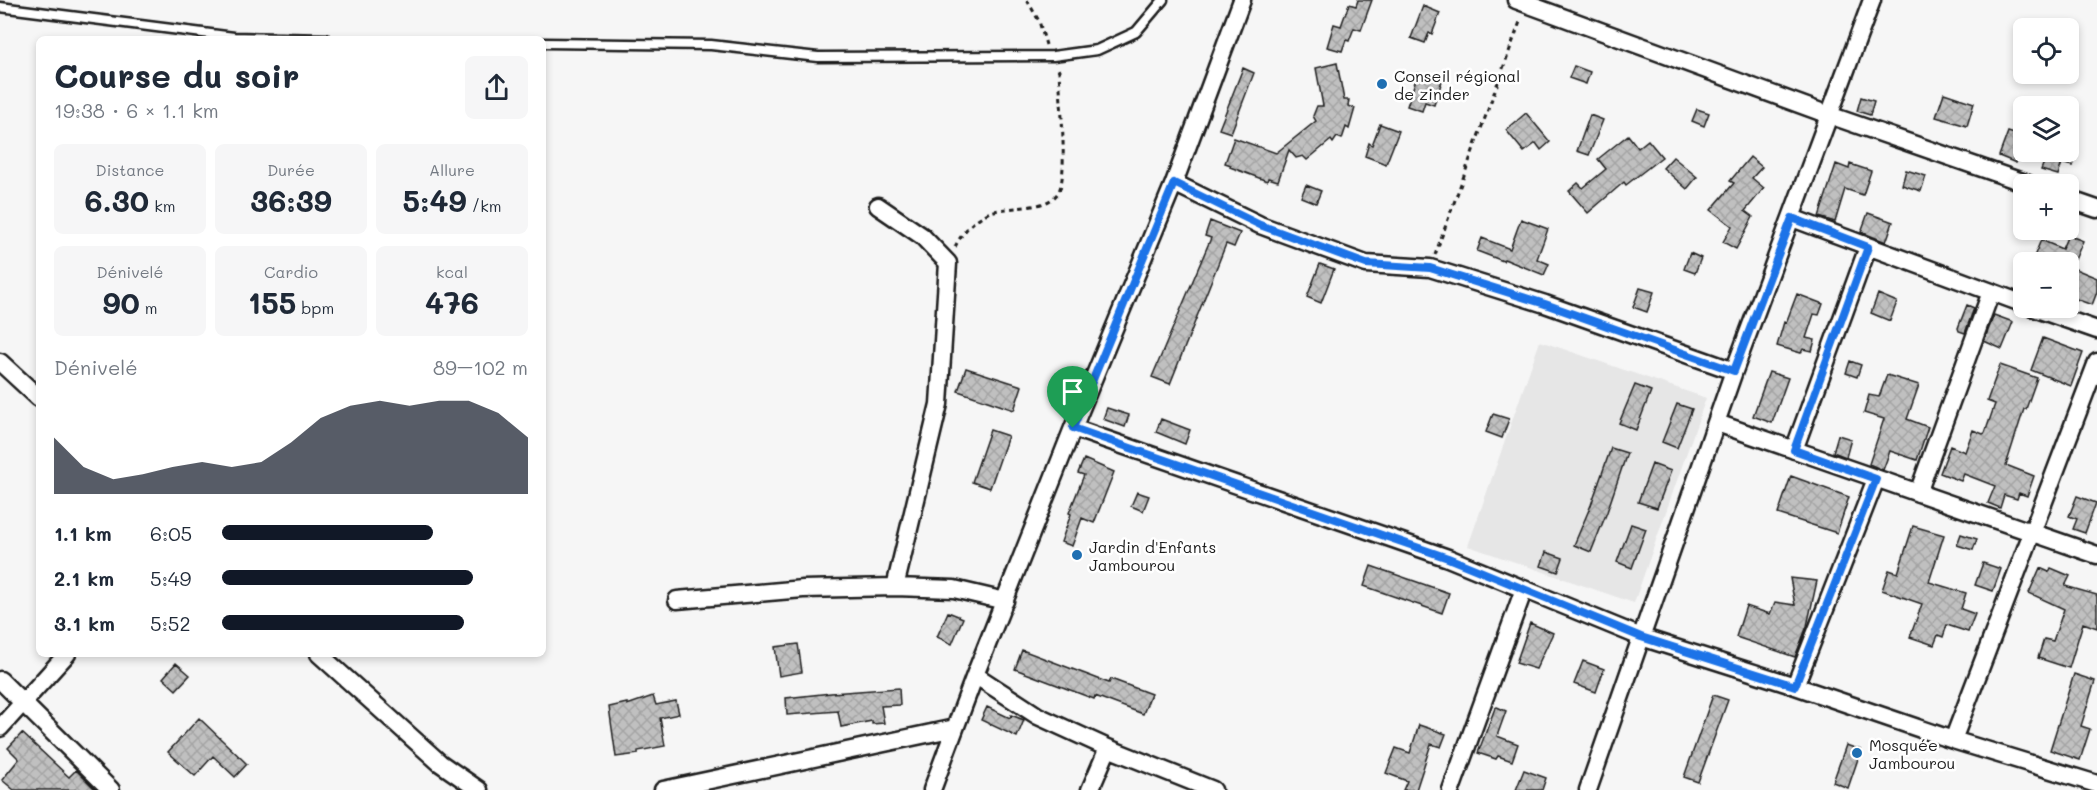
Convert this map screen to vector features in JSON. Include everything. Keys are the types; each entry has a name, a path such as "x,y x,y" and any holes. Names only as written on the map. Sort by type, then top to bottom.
{"street":[{"path":"932,790 1073,428 1174,183 1242,0"},
{"path":"1588,790 1734,371 1872,0"},
{"path":"1521,2 1828,116 2013,179"},
{"path":"1174,183 1260,225 1366,264 1430,268 1545,304 1734,371"},
{"path":"2079,203 2097,209"},
{"path":"878,206 922,236 948,262 939,404 896,587"},
{"path":"1792,218 2013,300"},
{"path":"1794,450 1868,247"},
{"path":"1918,493 1990,292"},
{"path":"2063,318 2097,330"},
{"path":"0,362 36,395"},
{"path":"1953,740 2097,362"},
{"path":"1717,423 2097,555"},
{"path":"1073,428 1448,558 1641,637 1953,740 2097,784"},
{"path":"1795,686 1876,479"},
{"path":"677,600 803,589 896,587 954,589 1005,601"},
{"path":"1452,790 1524,589"},
{"path":"0,728 64,657"},
{"path":"322,657 440,763 479,790"},
{"path":"975,675 1038,716 1108,748 1213,790"},
{"path":"0,680 111,790"},
{"path":"663,790 955,728"},
{"path":"1090,790 1108,748"}],"lane":[{"path":"546,43 711,45 818,57 1053,56 1097,50 1136,32 1163,0"},
{"path":"0,7 226,36"}],"path":[{"path":"948,262 961,234 986,213 1046,204 1059,193 1063,171 1059,71 1047,46 1039,21 1027,0"},
{"path":"1430,268 1521,2"}],"shaded area":[{"path":"1540,341 1706,398 1634,603 1468,546"}],"building":[{"path":"1358,0 1372,0 1361,30 1354,28 1342,51 1327,47 1334,24 1341,26 1349,4 1356,6"},
{"path":"1423,6 1440,13 1432,34 1429,33 1425,43 1411,38"},
{"path":"1337,63 1344,100 1349,100 1348,106 1355,108 1349,129 1346,127 1342,139 1337,137 1333,143 1331,140 1307,160 1303,156 1296,158 1289,150 1278,181 1268,178 1267,181 1225,163 1234,138 1276,153 1316,121 1313,116 1317,106 1323,106 1316,68"},
{"path":"1574,66 1590,72 1586,84 1569,78"},
{"path":"1243,68 1254,73 1231,133 1219,129"},
{"path":"1418,73 1442,81 1434,105 1425,102 1422,111 1407,106"},
{"path":"1944,93 1974,103 1967,126 1936,117"},
{"path":"1861,97 1874,101 1870,115 1857,111"},
{"path":"1697,109 1709,113 1704,126 1692,121"},
{"path":"1526,113 1550,142 1541,150 1536,143 1524,152 1506,130"},
{"path":"1590,115 1603,120 1589,155 1577,151"},
{"path":"1380,124 1399,131 1386,164 1365,156 1369,143 1372,145"},
{"path":"2008,132 2013,134 2013,162 1999,156"},
{"path":"1628,135 1638,148 1648,140 1662,157 1626,185 1624,182 1588,213 1569,191 1578,183 1583,188 1606,169 1598,159"},
{"path":"1673,157 1697,177 1687,189 1663,168"},
{"path":"1750,157 1762,167 1752,178 1764,188 1745,211 1753,217 1736,249 1723,242 1732,226 1711,210 1734,183 1730,181"},
{"path":"2044,162 2073,162 2072,166 2062,163 2058,174 2041,170"},
{"path":"1836,164 1849,169 1850,164 1871,171 1863,195 1845,189 1835,222 1819,217"},
{"path":"1906,170 1926,176 1921,191 1902,185"},
{"path":"1306,185 1321,191 1316,203 1301,197"},
{"path":"1868,213 1893,222 1886,242 1861,232"},
{"path":"1521,219 1548,229 1537,259 1549,264 1544,275 1477,251 1482,238 1510,249"},
{"path":"1210,221 1240,233 1234,247 1226,244 1170,384 1152,377 1211,238 1205,236"},
{"path":"2041,240 2062,249 2066,240 2083,241 2078,252 2036,252"},
{"path":"1690,253 1701,258 1695,273 1684,269"},
{"path":"1320,264 1334,269 1321,303 1307,297"},
{"path":"2079,271 2097,278 2097,292 2092,305 2079,300"},
{"path":"1640,288 1654,292 1647,312 1633,307"},
{"path":"1797,294 1823,304 1819,315 1814,314 1806,338 1815,340 1812,351 1803,349 1801,353 1777,346 1784,322 1786,323"},
{"path":"1878,294 1897,302 1890,321 1871,313"},
{"path":"1967,305 1974,308 1965,333 1959,331 1958,328"},
{"path":"1994,315 2013,322 2002,349 1984,341"},
{"path":"2043,338 2083,353 2071,386 2031,370"},
{"path":"1850,361 1861,365 1857,377 1846,373"},
{"path":"2000,365 2037,378 2026,409 2024,409 2006,465 2034,476 2027,496 2019,493 2017,499 2004,495 2000,508 1988,503 1995,486 1964,474 1961,481 1940,473 1950,446 1965,452 1973,430 1985,433 1995,404 1987,401"},
{"path":"966,368 1022,386 1014,410 958,391"},
{"path":"1769,372 1788,378 1772,423 1753,416"},
{"path":"1887,375 1919,385 1907,419 1928,427 1917,460 1890,451 1883,470 1869,464 1884,419 1864,413 1869,395 1879,397"},
{"path":"1635,385 1651,391 1636,430 1619,423"},
{"path":"1677,404 1692,409 1677,448 1662,442"},
{"path":"1107,408 1129,415 1125,427 1103,419"},
{"path":"1493,414 1509,419 1502,438 1486,432"},
{"path":"1161,419 1190,430 1185,444 1156,432"},
{"path":"990,430 1008,436 990,488 972,482"},
{"path":"1838,435 1851,439 1846,457 1833,452"},
{"path":"1611,448 1627,453 1591,552 1574,545"},
{"path":"1084,459 1114,472 1094,523 1082,518 1072,546 1061,542 1071,514 1069,513 1084,475 1078,473"},
{"path":"1652,464 1671,471 1657,508 1638,502"},
{"path":"1791,476 1849,497 1837,533 1778,514"},
{"path":"1137,492 1149,496 1143,511 1131,506"},
{"path":"2077,496 2096,503 2085,533 2073,529 2077,519 2069,516"},
{"path":"1631,524 1646,529 1632,568 1617,562"},
{"path":"1913,526 1944,535 1929,582 1966,593 1961,609 1975,614 1968,632 1947,625 1943,637 1938,635 1934,645 1910,637 1922,604 1882,590 1889,570 1898,573"},
{"path":"1961,534 1977,539 1973,550 1957,545"},
{"path":"1546,552 1563,558 1558,572 1541,566"},
{"path":"1983,563 2001,569 1993,591 1975,585"},
{"path":"1371,566 1449,593 1442,613 1364,586"},
{"path":"2040,568 2049,572 2051,568 2070,576 2065,586 2097,595 2097,628 2083,623 2069,668 2038,658 2044,639 2053,641 2064,609 2029,593"},
{"path":"1790,578 1817,581 1807,626 1795,657 1736,637 1746,606 1770,614 1775,602 1795,605"},
{"path":"948,612 963,618 952,644 937,637"},
{"path":"1530,623 1553,633 1536,669 1516,663"},
{"path":"798,644 802,672 779,676 775,647"},
{"path":"1022,650 1109,683 1111,679 1151,694 1143,714 1095,696 1094,699 1015,669"},
{"path":"1583,661 1604,669 1596,692 1574,684"},
{"path":"176,663 190,675 176,690 163,678"},
{"path":"2074,674 2095,681 2081,726 2090,729 2080,760 2050,750"},
{"path":"899,688 900,705 881,706 884,723 872,724 872,721 841,727 838,711 787,715 786,698"},
{"path":"1713,695 1728,700 1698,782 1684,777"},
{"path":"653,696 656,705 676,701 679,714 660,718 665,746 638,751 638,754 616,757 609,707 627,703 627,705"},
{"path":"987,707 1010,718 1011,715 1024,720 1017,737 981,720"},
{"path":"1497,707 1506,711 1497,736 1518,744 1512,761 1478,753"},
{"path":"199,718 247,764 235,777 213,756 195,776 168,752"},
{"path":"1419,725 1446,734 1441,747 1431,744 1416,790 1403,790 1407,781 1386,773 1396,748 1410,753"},
{"path":"22,733 69,777 76,770 96,790 14,790 2,780 19,759 8,748"},
{"path":"1846,745 1861,750 1848,788 1833,782"},
{"path":"1524,770 1546,778 1542,790 1516,790"}],"place":[{"name":"Conseil régional de zinder","path":"1382,84"},
{"name":"Jardin d'Enfants Jambourou","path":"1077,555"},
{"name":"Mosquée Jambourou","path":"1857,753"}],"route":[{"path":"1174,183 1260,225 1366,264 1430,268 1545,304 1734,371 1792,218 1868,247 1794,450 1876,479 1795,686 1641,637 1448,558 1073,428 1174,183"}]}
